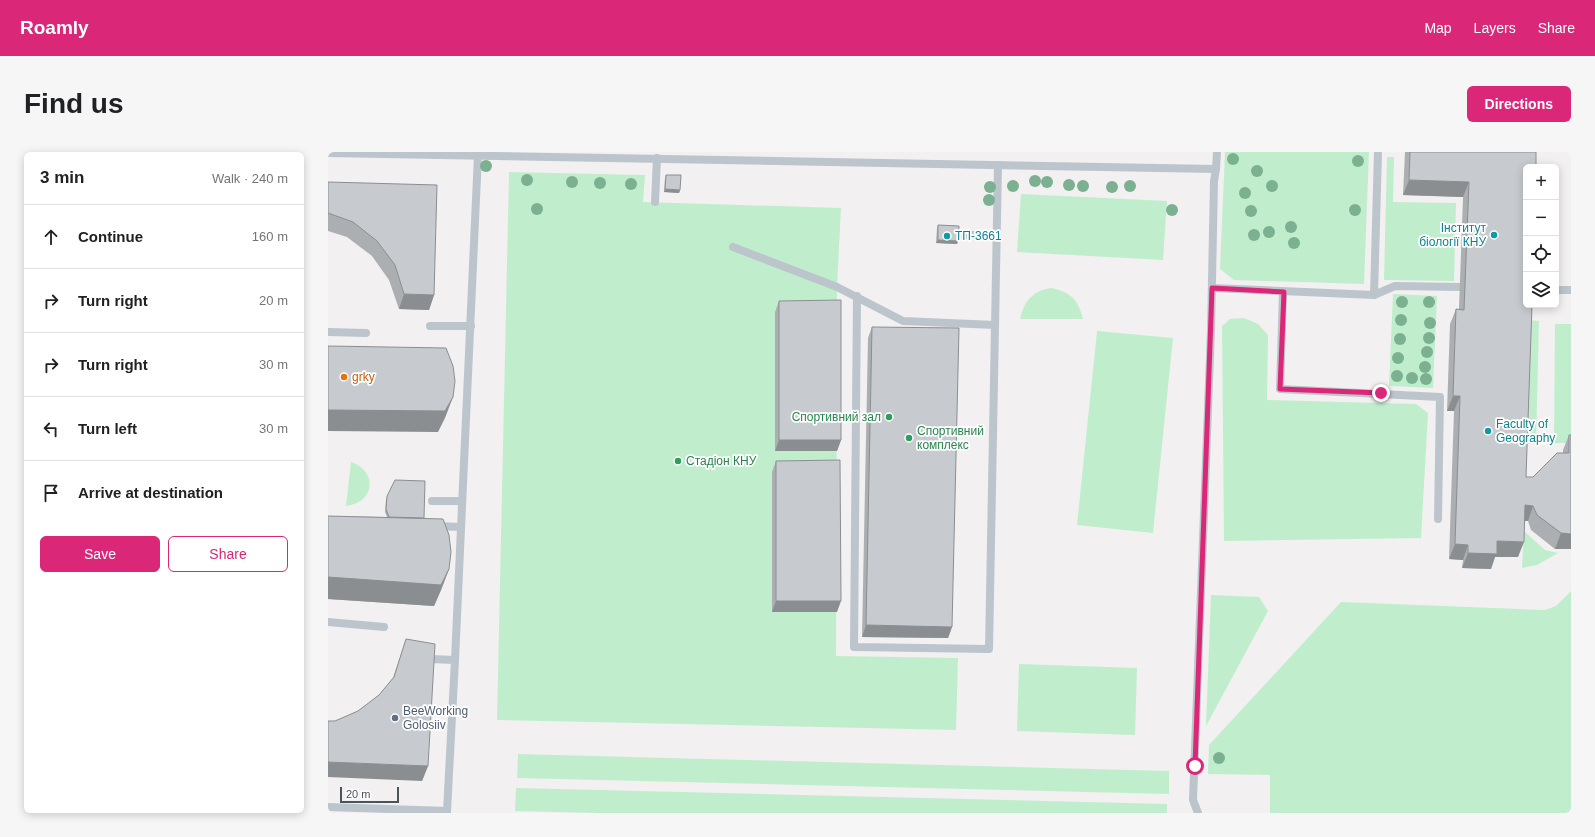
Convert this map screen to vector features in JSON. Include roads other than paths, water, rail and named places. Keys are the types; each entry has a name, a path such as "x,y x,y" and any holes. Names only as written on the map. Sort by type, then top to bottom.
{"lane":[{"path":"1198,813 1193,800 1216,152"},
{"path":"1374,295 1378,152"},
{"path":"328,153 606,155 657,158 1216,169"},
{"path":"328,807 384,811 447,812 456,660 478,155"},
{"path":"655,202 657,158"},
{"path":"857,296 854,647 989,649 998,165"},
{"path":"964,234 997,235"},
{"path":"733,247 837,287 903,321 995,325"},
{"path":"1212,288 1374,295 1395,286 1460,287"},
{"path":"1559,290 1571,290"},
{"path":"1284,292 1280,389 1440,397 1438,519"},
{"path":"430,326 471,326"},
{"path":"328,332 366,332"},
{"path":"432,500 462,502"},
{"path":"431,526 461,527"},
{"path":"328,622 384,627"},
{"path":"430,659 456,660"}],"place":[{"name":"Інститут біології КНУ","path":"1494,235"},
{"name":"ТП-3661","path":"947,236"},
{"name":"grky","path":"344,377"},
{"name":"Спортивний зал","path":"889,417"},
{"name":"Faculty of Geography","path":"1488,431"},
{"name":"Спортивний комплекс","path":"909,438"},
{"name":"Стадіон КНУ","path":"678,461"},
{"name":"BeeWorking Golosiiv","path":"395,718"}]}
